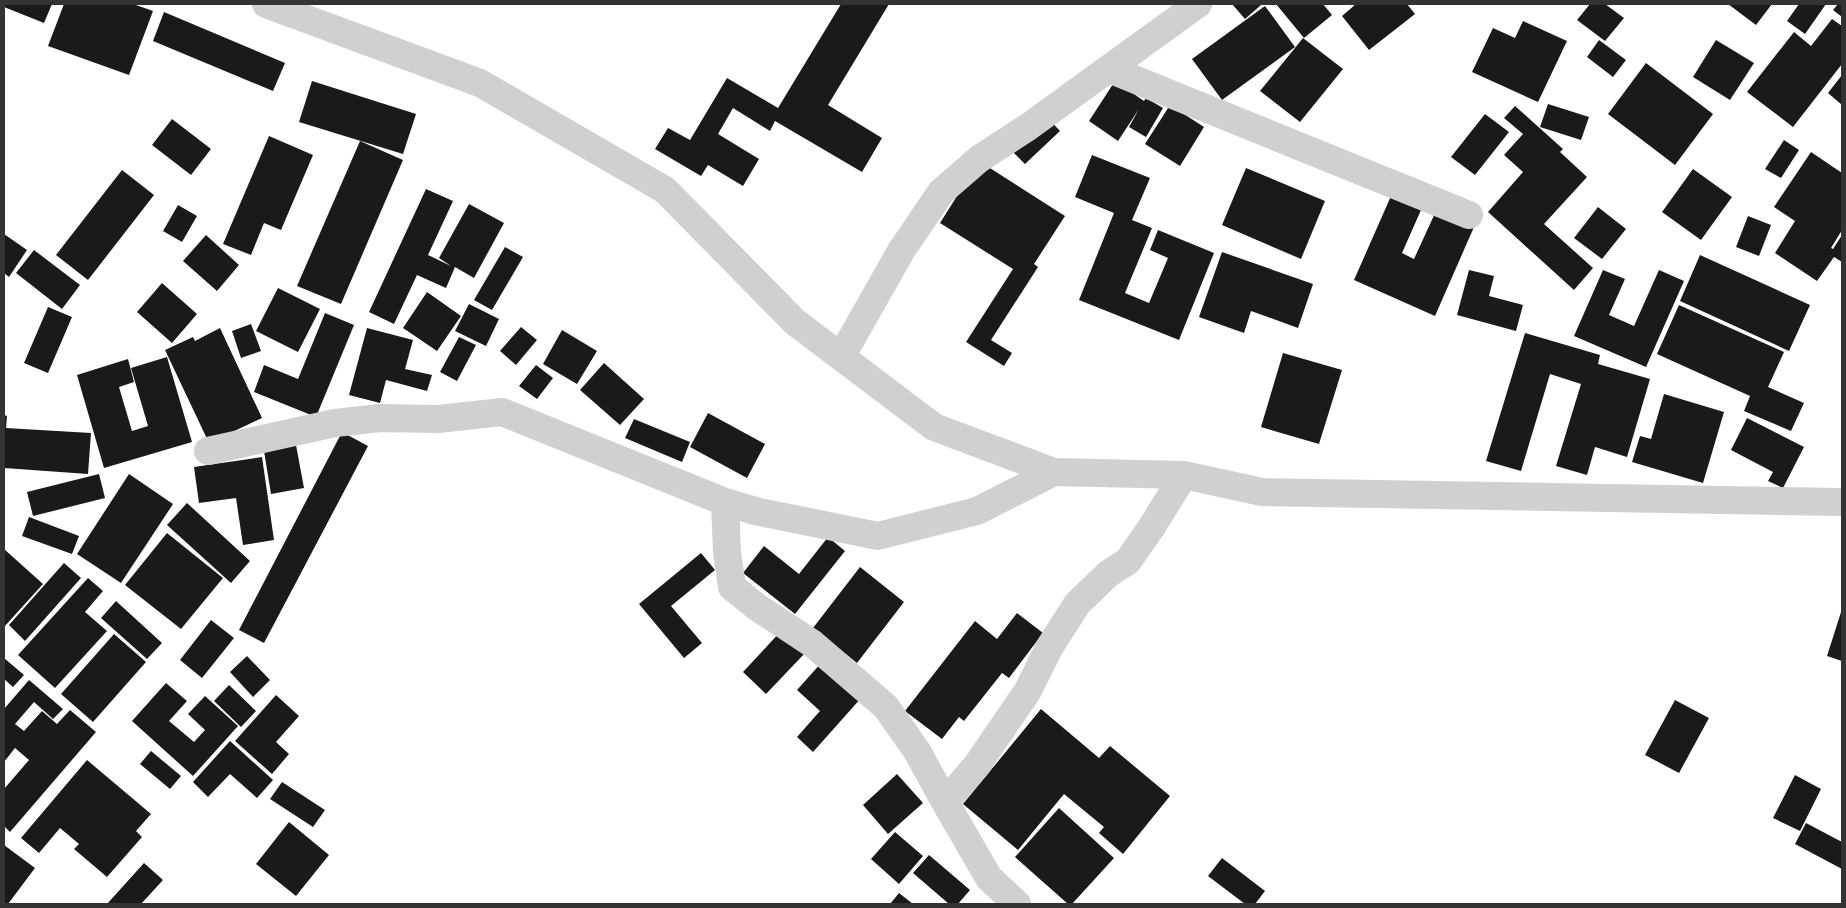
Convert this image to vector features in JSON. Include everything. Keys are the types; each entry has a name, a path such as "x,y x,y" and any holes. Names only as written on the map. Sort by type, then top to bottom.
{"street":[{"path":"266,4 480,83 665,190 795,322 934,427 1054,472 1184,475 1262,492 1842,502"},
{"path":"841,357 901,251 941,192 978,159 1028,127 1198,4"},
{"path":"1109,69 1470,214"},
{"path":"208,451 335,423 380,418 438,419 502,412 726,502 755,511 878,536 977,510 1054,472"},
{"path":"945,802 977,765 1027,692 1049,648 1077,604 1108,574 1128,561 1184,475"},
{"path":"726,502 727,552 732,586 757,607 813,644 886,707 917,751 989,878 1017,904"}],"building":[{"path":"4,4 52,4 44,23 4,7"},
{"path":"64,4 133,4 153,11 129,75 48,46"},
{"path":"841,4 889,4 828,105 882,138 862,172 775,121 770,131 733,108 718,134 759,159 743,186 708,165 701,176 655,149 668,128 690,140 727,78 778,108"},
{"path":"1232,4 1260,4 1261,5 1245,19"},
{"path":"1276,4 1323,4 1332,15 1304,38"},
{"path":"1356,4 1407,4 1415,14 1369,50 1342,16"},
{"path":"1590,4 1605,4 1624,18 1605,41 1577,20"},
{"path":"1728,4 1772,4 1756,25"},
{"path":"1799,4 1826,4 1805,34 1787,21"},
{"path":"1838,4 1842,4 1842,17 1833,10"},
{"path":"1265,6 1295,47 1222,100 1192,59"},
{"path":"164,12 285,63 273,91 153,41"},
{"path":"1832,19 1842,26 1842,64 1793,127 1747,92 1794,32 1811,46"},
{"path":"1523,21 1567,41 1538,102 1472,72 1493,28 1515,38"},
{"path":"1303,38 1343,69 1300,122 1260,91"},
{"path":"1599,40 1626,60 1613,77 1587,57"},
{"path":"1716,40 1754,63 1730,100 1693,77"},
{"path":"1646,63 1713,114 1675,165 1608,114"},
{"path":"1842,75 1842,105 1828,93"},
{"path":"312,81 416,114 403,154 299,122"},
{"path":"1115,81 1144,101 1146,98 1163,108 1146,137 1129,127 1139,109 1118,141 1089,121"},
{"path":"1548,104 1589,117 1581,140 1540,127"},
{"path":"1170,105 1204,127 1180,166 1145,144"},
{"path":"1515,106 1563,149 1560,152 1587,177 1544,224 1593,268 1574,290 1488,212 1523,172 1504,155 1523,134 1504,118"},
{"path":"1044,114 1060,131 1025,164 1008,147"},
{"path":"1485,114 1509,132 1475,175 1451,157"},
{"path":"172,119 211,149 191,175 152,145"},
{"path":"269,136 313,155 281,230 264,223 251,255 223,244"},
{"path":"1784,140 1799,150 1781,178 1765,169"},
{"path":"360,141 403,160 341,304 297,286"},
{"path":"1811,152 1842,173 1842,230 1831,248 1833,249 1842,235 1842,262 1834,257 1817,281 1775,253 1795,221 1774,207"},
{"path":"1092,155 1150,178 1132,220 1152,228 1125,293 1149,303 1168,258 1150,250 1158,230 1214,253 1179,340 1079,300 1114,213 1075,197"},
{"path":"979,161 1065,216 1034,264 1038,267 991,340 1012,353 1004,366 966,342 1013,269 940,223"},
{"path":"1246,168 1325,201 1301,259 1222,225"},
{"path":"1693,169 1732,197 1701,240 1662,212"},
{"path":"122,170 154,195 88,280 56,255"},
{"path":"426,189 453,201 428,255 451,266 439,258 469,204 504,223 474,278 455,267 446,288 417,275 394,324 369,312"},
{"path":"1391,196 1421,210 1402,253 1414,259 1436,211 1474,227 1435,316 1354,280"},
{"path":"178,205 197,216 182,242 163,231"},
{"path":"1598,207 1626,229 1602,259 1574,238"},
{"path":"1748,216 1771,225 1759,256 1736,247"},
{"path":"4,234 27,250 9,277 4,273"},
{"path":"206,235 239,265 217,291 183,261"},
{"path":"505,247 523,257 492,310 474,300"},
{"path":"34,250 80,285 62,309 16,273"},
{"path":"1222,252 1313,284 1298,328 1251,311 1244,333 1199,317"},
{"path":"1700,255 1810,305 1789,351 1680,301"},
{"path":"1469,270 1494,276 1489,296 1523,305 1516,331 1457,315"},
{"path":"1603,270 1625,279 1609,315 1634,326 1659,270 1684,281 1646,367 1574,336"},
{"path":"162,283 197,314 172,343 137,312"},
{"path":"278,288 320,309 298,352 256,331"},
{"path":"427,292 461,316 437,351 403,328"},
{"path":"469,304 499,319 486,346 455,331"},
{"path":"1679,305 1784,352 1768,387 1804,403 1791,431 1744,411 1750,396 1657,354"},
{"path":"48,307 72,317 48,373 24,363"},
{"path":"325,313 354,325 316,417 254,392 264,365 298,379"},
{"path":"251,324 261,351 241,358 232,331"},
{"path":"521,327 537,340 516,365 500,351"},
{"path":"220,328 262,418 209,443 165,350 193,337 195,341"},
{"path":"367,328 413,340 405,369 432,375 427,391 386,380 380,403 349,395"},
{"path":"562,330 597,351 577,384 543,364"},
{"path":"1525,333 1600,355 1598,364 1650,379 1627,457 1595,447 1587,475 1556,466 1581,384 1550,374 1521,471 1486,461"},
{"path":"459,337 476,345 457,381 440,372"},
{"path":"1283,353 1342,370 1319,444 1261,427"},
{"path":"167,357 192,442 104,468 77,375 128,359 134,382 119,387 132,431 148,426 131,368"},
{"path":"604,363 644,399 620,425 580,390"},
{"path":"536,365 553,378 537,399 519,386"},
{"path":"1664,394 1724,412 1703,483 1632,462 1640,436 1651,439"},
{"path":"708,413 765,444 747,478 690,447"},
{"path":"4,415 7,416 6,428 91,433 88,474 4,468"},
{"path":"1747,418 1804,447 1783,488 1768,481 1773,472 1731,450"},
{"path":"634,419 690,442 682,462 625,438"},
{"path":"342,432 368,446 264,643 239,630"},
{"path":"296,445 304,488 271,494 264,451"},
{"path":"262,457 274,540 243,545 236,498 199,503 194,467"},
{"path":"99,474 105,498 33,516 27,492"},
{"path":"129,474 173,504 121,583 77,554"},
{"path":"187,503 250,561 231,583 167,525"},
{"path":"29,517 79,536 72,554 22,536"},
{"path":"167,533 223,578 181,629 125,585"},
{"path":"828,537 845,551 795,614 743,573 764,546 799,574"},
{"path":"4,549 43,584 4,627"},
{"path":"701,553 715,570 671,606 702,643 684,658 639,604"},
{"path":"64,563 81,578 25,641 9,625"},
{"path":"860,567 904,602 857,663 813,628"},
{"path":"88,578 103,591 85,612 107,631 55,688 18,655"},
{"path":"116,601 162,643 147,659 101,618"},
{"path":"1842,609 1842,661 1827,656"},
{"path":"1017,613 1043,633 1009,678 1002,673 964,721 959,717 942,739 905,711 975,621 997,639"},
{"path":"211,620 234,638 202,678 180,660"},
{"path":"782,630 806,652 766,694 743,672"},
{"path":"114,634 146,662 93,722 61,694"},
{"path":"247,656 270,680 253,697 230,672"},
{"path":"4,658 24,675 13,687 4,679"},
{"path":"822,662 862,697 813,752 797,737 820,711 797,690"},
{"path":"29,680 63,709 53,719 34,702 15,724 24,731 42,711 57,724 70,710 96,732 10,832 4,826 4,789 29,760 15,748 4,762 4,709"},
{"path":"166,683 187,701 169,721 194,742 205,730 188,714 205,696 238,726 193,776 132,721"},
{"path":"229,685 256,711 241,727 214,701"},
{"path":"276,695 299,716 276,742 289,754 272,774 235,741"},
{"path":"1675,700 1709,718 1679,773 1645,755"},
{"path":"1041,709 1099,758 1110,746 1170,796 1123,854 1099,833 1104,827 1064,794 1018,850 963,804"},
{"path":"230,741 273,780 257,798 230,774 208,797 193,782"},
{"path":"151,751 181,776 170,789 140,764"},
{"path":"87,760 151,814 136,831 142,837 107,877 74,849 79,844 60,828 39,853 21,838"},
{"path":"897,774 923,803 888,834 863,805"},
{"path":"1795,775 1821,789 1800,831 1773,818"},
{"path":"282,782 325,810 313,827 270,799"},
{"path":"1059,808 1114,858 1072,904 1068,904 1015,857"},
{"path":"289,822 329,855 296,896 256,864"},
{"path":"1806,823 1842,842 1842,869 1795,844"},
{"path":"895,832 923,856 899,884 871,859"},
{"path":"4,845 35,868 8,904 4,904"},
{"path":"929,855 970,890 958,904 949,904 913,873"},
{"path":"1222,858 1265,891 1255,904 1245,904 1208,876"},
{"path":"144,863 163,880 141,904 107,904"},
{"path":"899,893 913,904 890,904"}]}
